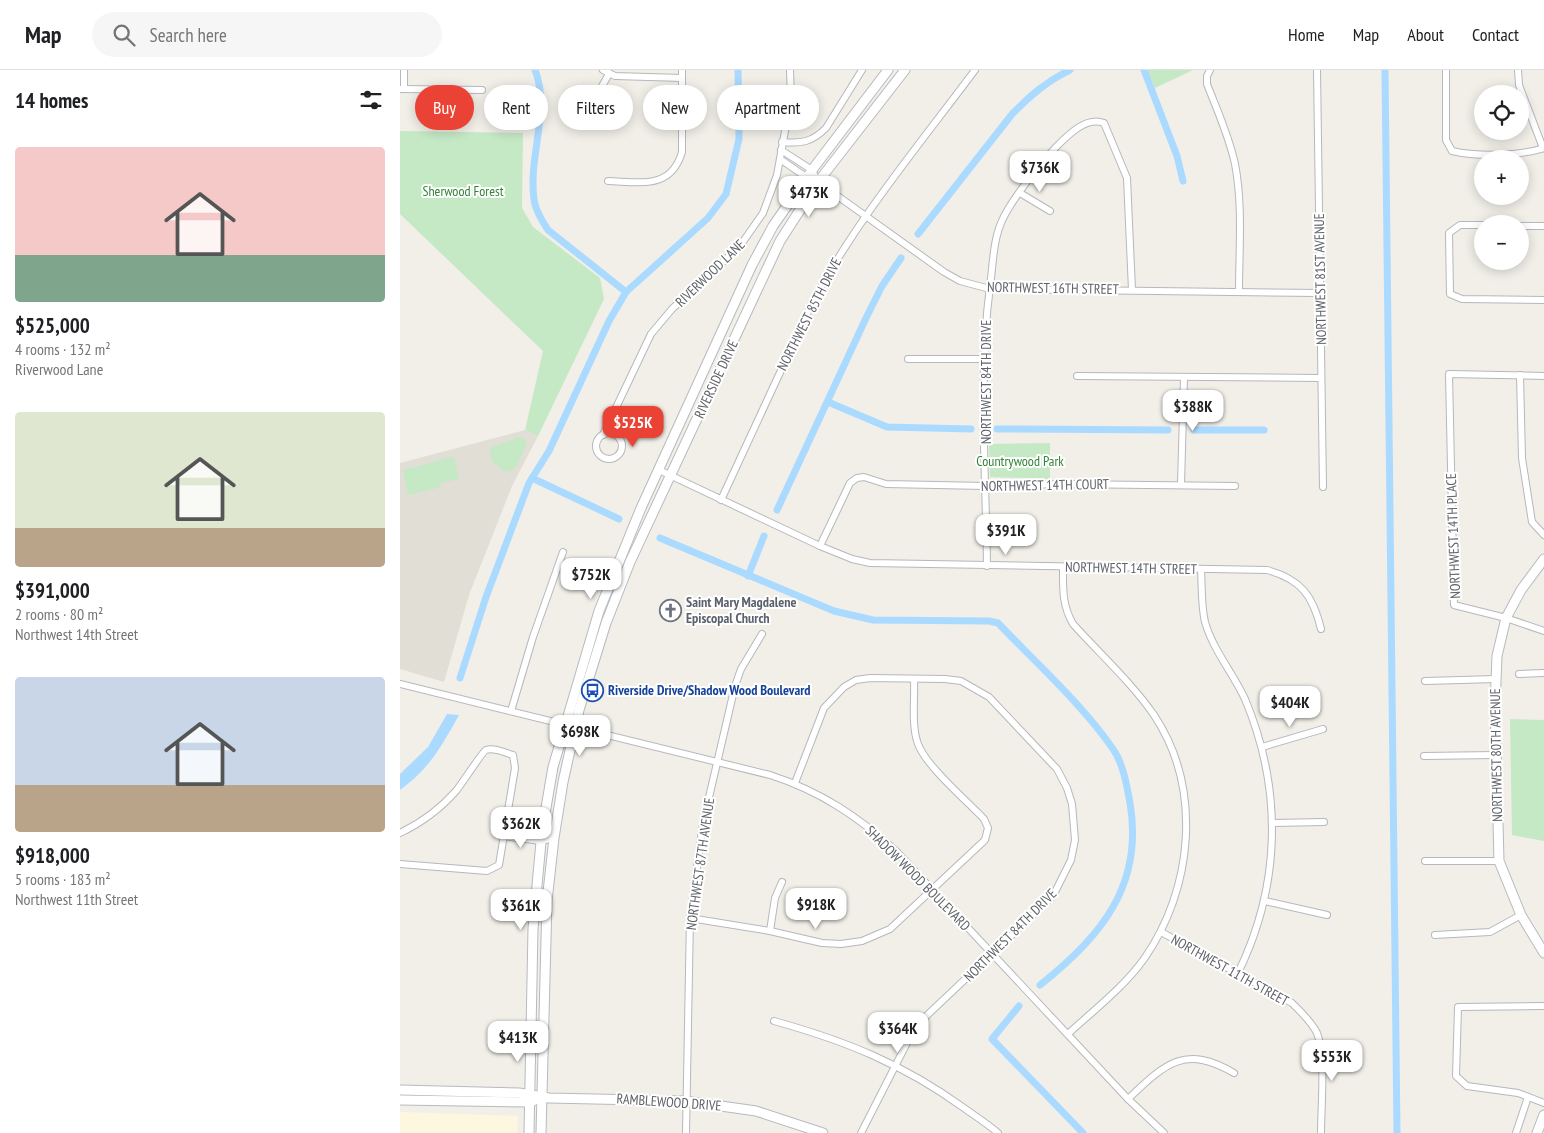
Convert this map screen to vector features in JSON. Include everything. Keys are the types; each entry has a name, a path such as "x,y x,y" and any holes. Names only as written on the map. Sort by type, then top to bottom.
{"street":[{"path":"404,70 402,89 482,90"},
{"path":"608,181 652,182 672,172 679,163 682,152 682,70"},
{"name":"RIVERWOOD LANE","path":"603,435 615,435 621,441 622,449 618,456 606,459 599,454 596,446 651,334 672,309 723,264 753,231 773,192 791,98 790,70"},
{"path":"782,142 798,144 818,135 826,128 862,70"},
{"name":"RIVERSIDE DRIVE","path":"529,1133 533,929 542,831 553,767 599,611 640,508 752,266 773,226 809,173 888,70"},
{"name":"RIVERSIDE DRIVE","path":"541,1133 547,901 554,838 575,727 608,616 630,562 780,241 818,182 905,70"},
{"name":"NORTHWEST 85TH DRIVE","path":"721,500 814,299 866,215 975,70"},
{"path":"1210,70 1207,76 1207,84 1229,141 1235,166 1238,197 1239,292"},
{"name":"NORTHWEST 81ST AVENUE","path":"1317,70 1324,487"},
{"path":"1446,70 1446,140 1452,151 1463,154 1524,154 1544,148 1519,85 1518,70"},
{"path":"601,85 606,72 615,76 682,78"},
{"name":"NORTHWEST 84TH DRIVE","path":"987,566 984,359 996,240 1001,222 1020,193 1065,138 1088,122 1097,120 1104,123 1127,178 1132,290"},
{"path":"781,150 809,173"},
{"name":"NORTHWEST 16TH STREET","path":"780,159 809,173 818,182 944,272 960,281 990,289 1320,294"},
{"path":"1020,193 1050,211"},
{"path":"1474,225 1460,225 1450,233 1450,294 1462,299 1544,300"},
{"path":"1529,226 1544,226"},
{"path":"908,359 984,359"},
{"name":"NORTHWEST 14TH PLACE","path":"1520,375 1450,374 1454,605 1506,618 1544,631"},
{"path":"1544,376 1520,375 1522,458 1532,522 1544,535"},
{"path":"1076,376 1321,378"},
{"path":"1181,484 1184,378"},
{"name":"NORTHWEST 14TH STREET","path":"659,470 820,546 852,559 870,563 1267,570 1280,573 1293,580 1311,598 1316,608 1321,629"},
{"name":"NORTHWEST 14TH COURT","path":"820,546 850,483 857,478 864,477 886,484 986,486 1181,484 1235,486"},
{"path":"511,711 533,637 563,552"},
{"name":"NORTHWEST 80TH AVENUE","path":"1543,949 1520,915 1509,891 1499,860 1495,755 1497,656 1506,618 1521,590 1544,559"},
{"path":"1063,567 1063,601 1066,612 1074,624 1144,701 1168,742 1177,768 1186,818 1186,845 1174,904 1161,932 1143,960 1120,987 1068,1034"},
{"path":"1201,569 1205,621 1211,638 1244,697 1262,747 1270,790 1273,823 1266,901 1250,947 1238,973"},
{"name":"NORTHWEST 87TH AVENUE","path":"686,1133 690,918 703,823 716,763 741,669 762,634"},
{"path":"1519,674 1544,673"},
{"path":"690,918 770,930 822,943 841,944 862,941 890,929 985,840 988,828 984,819 925,757 918,744 915,730 914,679"},
{"name":"NORTHWEST 84TH DRIVE","path":"795,783 824,708 838,691 856,680 914,679 960,682 989,697 1056,769 1067,788 1072,804 1075,840 1072,860 1053,896 921,1021 895,1064 861,1133"},
{"path":"1425,681 1496,679"},
{"name":"SHADOW WOOD BOULEVARD","path":"401,687 511,711 795,783 833,802 867,824 932,890 1128,1099 1164,1133"},
{"path":"1262,747 1324,729"},
{"path":"400,833 439,808 468,778 481,754 492,749 513,755 515,760 499,865 494,869 486,871 400,864"},
{"path":"1424,756 1495,755"},
{"path":"1273,823 1324,822"},
{"path":"504,827 542,831 554,838"},
{"path":"503,836 541,841 554,838"},
{"path":"1425,861 1499,860"},
{"path":"770,930 775,898 782,882"},
{"path":"1266,901 1327,915"},
{"path":"1435,935 1490,932 1520,915"},
{"name":"NORTHWEST 11TH STREET","path":"1161,932 1292,1003 1308,1019 1317,1033 1321,1062 1321,1133"},
{"path":"1544,1006 1458,1007 1456,1076 1460,1082 1467,1086 1518,1093 1544,1103"},
{"path":"774,1021 817,1033 895,1064 944,1093 998,1133"},
{"path":"1128,1099 1159,1071 1177,1062 1203,1059 1214,1062 1234,1073"},
{"name":"RAMBLEWOOD DRIVE","path":"400,1090 530,1098"},
{"path":"1516,1133 1528,1097"},
{"name":"RAMBLEWOOD DRIVE","path":"400,1100 530,1098 686,1100 756,1111 823,1133"},
{"path":"1537,1133 1544,1115"}],"shaded area":[{"path":"525,430 538,436 512,486 469,595 444,682 400,669 400,463"},
{"path":"400,1112 518,1116 517,1133 400,1133"}],"green space":[{"path":"1147,70 1193,70 1155,88"},
{"name":"Sherwood Forest","path":"400,131 523,133 522,208 533,227 600,278 604,299 538,436 525,430 543,351 400,214"},
{"path":"519,437 525,439 527,444 514,470 505,472 492,461 490,448"},
{"name":"Countrywood Park","path":"1050,443 1050,479 990,477 989,444"},
{"path":"454,456 459,479 441,483 437,471 441,487 408,495 403,470 418,466 421,475 419,466"},
{"path":"1510,719 1544,720 1544,841 1512,835"}],"water":[{"path":"447,714 459,715 427,765 400,790 400,774 428,747"}],"waterway":[{"path":"535,70 541,101 533,183 537,211 548,230 626,292"},
{"path":"460,678 486,597 529,483 549,451 609,321 626,292 708,218 726,194 739,139 738,70"},
{"path":"918,234 1013,113 1040,89 1070,70"},
{"path":"1144,70 1177,156 1183,181"},
{"path":"1385,70 1397,1133"},
{"path":"777,510 866,318 882,286 901,258"},
{"path":"828,402 887,427 971,429"},
{"path":"997,429 1168,430"},
{"path":"1194,430 1264,430"},
{"path":"532,478 619,519"},
{"path":"748,576 764,536"},
{"path":"660,538 834,611 873,620 989,621 998,623 1087,716 1113,749 1122,768 1130,803 1133,832 1130,859 1124,884 1113,907 1099,928 1082,948 1040,985"},
{"path":"1019,1006 992,1039 1083,1133"}],"place":[{"name":"Saint Mary Magdalene Episcopal Church","path":"670,610"},
{"name":"Riverside Drive/Shadow Wood Boulevard","path":"592,690"}]}
